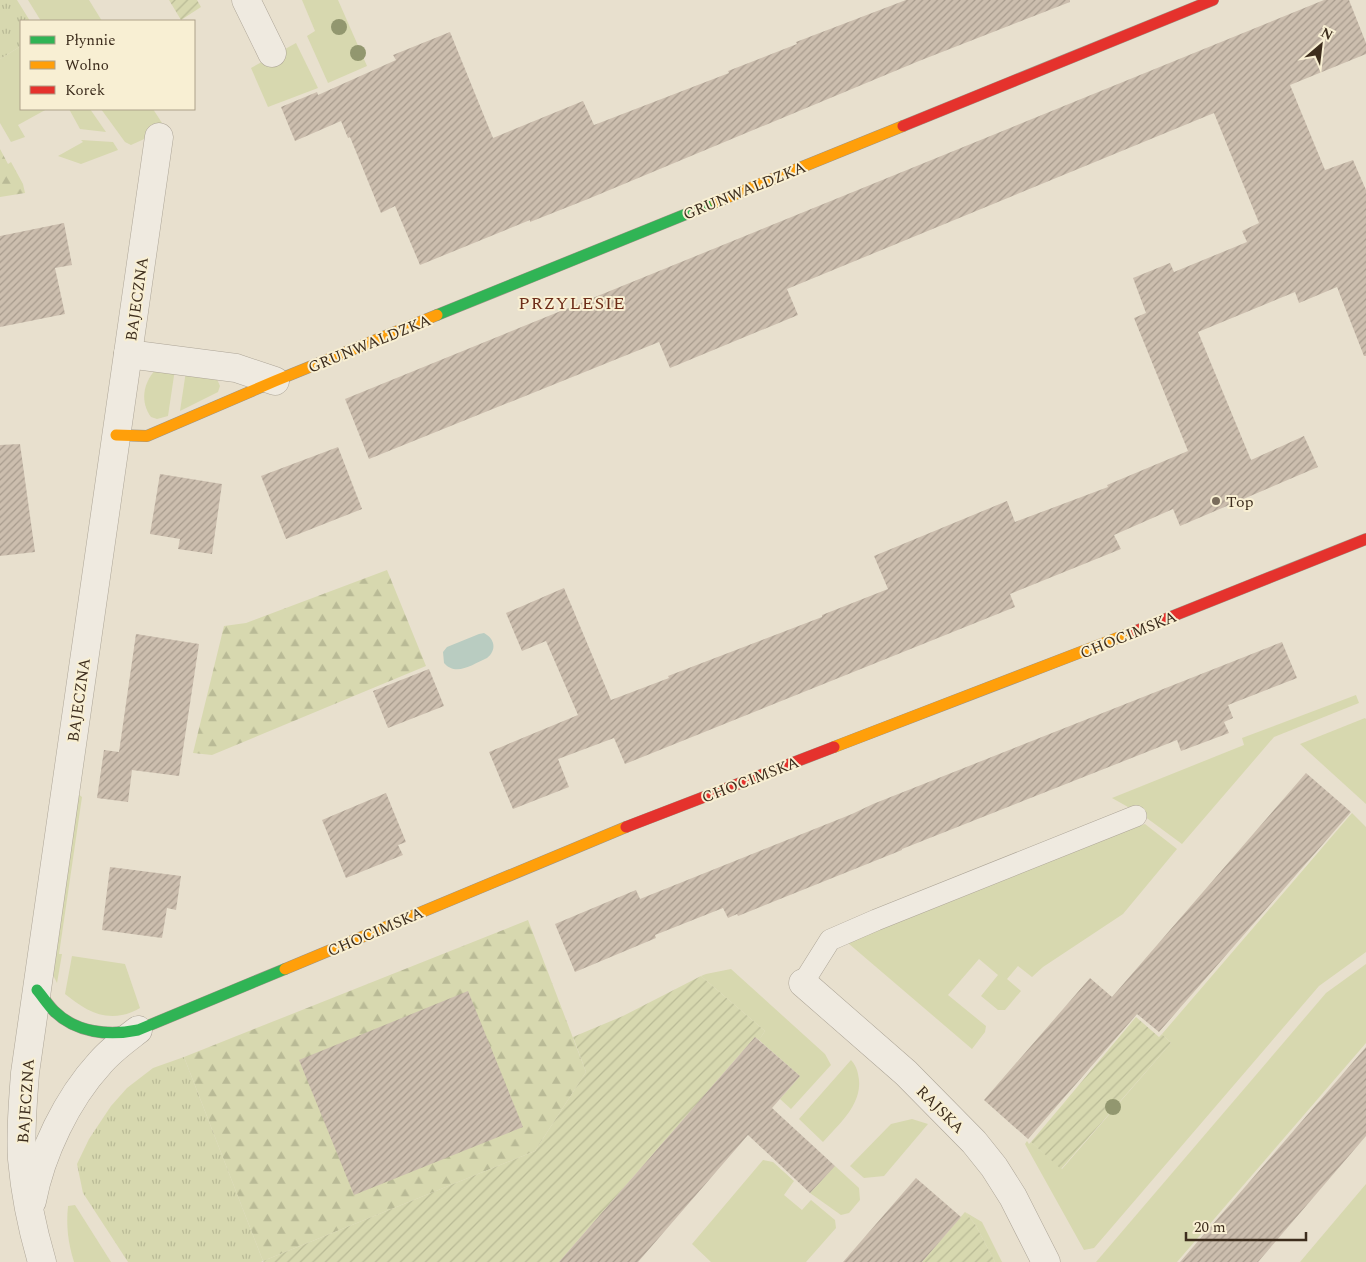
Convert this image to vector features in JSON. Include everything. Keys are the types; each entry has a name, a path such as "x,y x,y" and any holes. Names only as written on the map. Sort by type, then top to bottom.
{"street":[{"path":"246,0 272,53"},
{"name":"GRUNWALDZKA","path":"116,435 147,436 275,381 1213,0"},
{"name":"BAJECZNA","path":"42,1262 29,1214 22,1158 25,1073 159,137"},
{"path":"128,354 236,368 275,381"},
{"name":"CHOCIMSKA","path":"37,990 55,1012 70,1023 108,1034 127,1033 138,1030 621,829 1106,643 1366,539"},
{"name":"RAJSKA","path":"803,983 906,1073 974,1142 994,1167 1013,1197 1046,1262"},
{"name":"CHOCIMSKA","path":"29,1214 36,1183 60,1120 76,1092 101,1061 138,1030"}],"lane":[{"path":"803,983 830,940 1136,816"}],"green space":[{"path":"0,0 17,0 29,20 20,20 20,47 0,59"},
{"path":"28,0 89,0 101,20 40,20"},
{"path":"169,0 197,0 201,7 181,20"},
{"path":"302,0 338,0 367,66 328,83 307,36 315,31"},
{"path":"296,43 318,88 268,107 251,68"},
{"path":"20,47 20,110 45,110 18,125 25,137 11,142 0,123 0,59"},
{"path":"70,110 91,110 106,132 80,129"},
{"path":"102,110 154,110 162,123 162,131 131,145 125,142"},
{"path":"81,140 113,142 118,150 81,164 58,156 83,142"},
{"path":"0,149 8,164 11,162 23,184 25,193 0,197"},
{"path":"175,369 168,416 157,419 151,417 145,405 144,393 151,375 155,370"},
{"path":"186,371 216,377 220,386 218,392 180,411"},
{"path":"387,570 426,666 212,755 193,753 224,626 246,623"},
{"path":"1356,695 1359,703 1274,737 1182,844 1144,816 1112,798 1244,745 1242,738"},
{"path":"1366,719 1366,804 1300,744"},
{"path":"78,794 82,797 59,954 62,954 57,983 53,975"},
{"path":"1352,813 1366,827 1366,952 1319,986 1094,1248 1084,1250 1025,1144 1027,1141 1029,1144 1031,1142 1062,1169 1171,1043 1162,1034"},
{"path":"1145,824 1177,849 1123,914 1043,967 1032,977 1018,966 1007,979 1021,991 1005,1010 998,1010 981,996 998,975 979,959 948,995 986,1026 985,1032 972,1049 848,943 882,925"},
{"path":"528,920 586,1072 535,1151 263,1261 184,1057"},
{"path":"72,956 125,964 140,1008 124,1015 106,1016 84,1008 71,999 65,994"},
{"path":"1366,964 1366,1043 1177,1262 1096,1262 1326,993"},
{"path":"731,969 825,1054 831,1065 791,1109 780,1099 800,1076 759,1040 765,1031 701,976"},
{"path":"701,976 765,1031 759,1040 755,1037 559,1262 263,1261 535,1151 586,1072 573,1037 623,1016"},
{"path":"1136,1017 1159,1037 1162,1034 1171,1043 1061,1169 1031,1142"},
{"path":"184,1057 263,1261 261,1262 128,1262 83,1193 77,1164 89,1139 111,1106 127,1088 153,1068"},
{"path":"851,1060 858,1074 858,1094 843,1120 823,1142 799,1119"},
{"path":"912,1119 928,1124 884,1176 864,1178 850,1166 891,1124"},
{"path":"763,1160 773,1162 794,1181 784,1195 802,1210 811,1200 835,1220 836,1228 806,1262 711,1262 692,1244"},
{"path":"835,1166 859,1188 860,1200 849,1213 841,1215 810,1193"},
{"path":"1366,1184 1366,1262 1300,1262"},
{"path":"75,1205 111,1262 74,1262 67,1221 68,1206"},
{"path":"965,1212 982,1222 1002,1262 995,1262 975,1224"},
{"path":"965,1212 975,1224 995,1262 922,1262"}],"shaded area":[{"path":"484,633 491,638 493,645 492,652 487,658 459,669 449,667 444,663 443,652 447,647"}],"building":[{"path":"906,0 1070,0 1070,2 919,61 588,199 530,222 530,220 420,265 395,206 381,213 350,137 348,138 341,121 295,141 281,107 317,92 318,95 396,60 393,55 450,32 493,138 583,101 594,125 729,73 728,71 797,44 796,42"},
{"path":"1324,0 1349,0 1366,43 1366,54 1290,85 1325,170 1353,160 1366,190 1366,356 1364,356 1337,287 1299,303 1295,292 1198,332 1251,460 1304,436 1318,467 1180,526 1173,509 1114,535 1121,549 1010,594 1015,607 625,764 614,738 558,759 569,787 513,809 489,752 578,715 546,641 522,651 506,613 564,588 611,700 888,589 874,556 1007,501 1015,522 1108,487 1107,485 1188,451 1134,318 1146,313 1133,278 1170,263 1174,272 1247,242 1242,231 1259,223 1214,113 787,289 798,315 670,368 659,342 369,459 345,399"},
{"path":"64,223 72,265 55,268 65,314 0,327 0,236"},
{"path":"20,444 35,552 0,556 0,445"},
{"path":"338,447 362,509 286,539 261,476"},
{"path":"160,474 222,484 212,554 178,549 180,539 150,534"},
{"path":"136,634 199,644 179,776 132,770 128,802 97,798 104,750 119,752"},
{"path":"1282,642 1297,678 1228,705 1233,718 1224,722 1229,733 1181,751 1177,740 738,916 737,914 728,918 723,908 655,935 656,938 575,972 555,924 636,890 640,899 873,804"},
{"path":"429,669 444,706 388,728 373,691"},
{"path":"1306,773 1351,812 1159,1032 1137,1014 1028,1139 984,1100 1090,978 1112,997"},
{"path":"386,793 406,842 398,845 403,855 346,878 322,820"},
{"path":"110,867 181,876 176,910 167,908 162,938 102,930"},
{"path":"468,991 523,1127 354,1195 299,1060"},
{"path":"755,1037 800,1076 772,1108 835,1166 810,1193 748,1135 638,1262 559,1262"},
{"path":"1366,1047 1366,1136 1258,1262 1180,1262"},
{"path":"916,1178 961,1217 922,1262 843,1262"}],"traffic: fast":[{"path":"437,315 716,202"},
{"path":"37,990 54,1011 72,1024 93,1031 116,1033 138,1030 285,969"}],"traffic: slow":[{"path":"716,202 903,126"},
{"path":"116,435 147,436 437,315"},
{"path":"834,747 1133,632"},
{"path":"285,969 626,827"}],"traffic: jam":[{"path":"903,126 1213,0"},
{"path":"1133,632 1366,539"},
{"path":"626,827 834,747"}],"place":[{"name":"Top","path":"1216,501"}],"district":[{"name":"PRZYLESIE","path":"572,303"}]}
